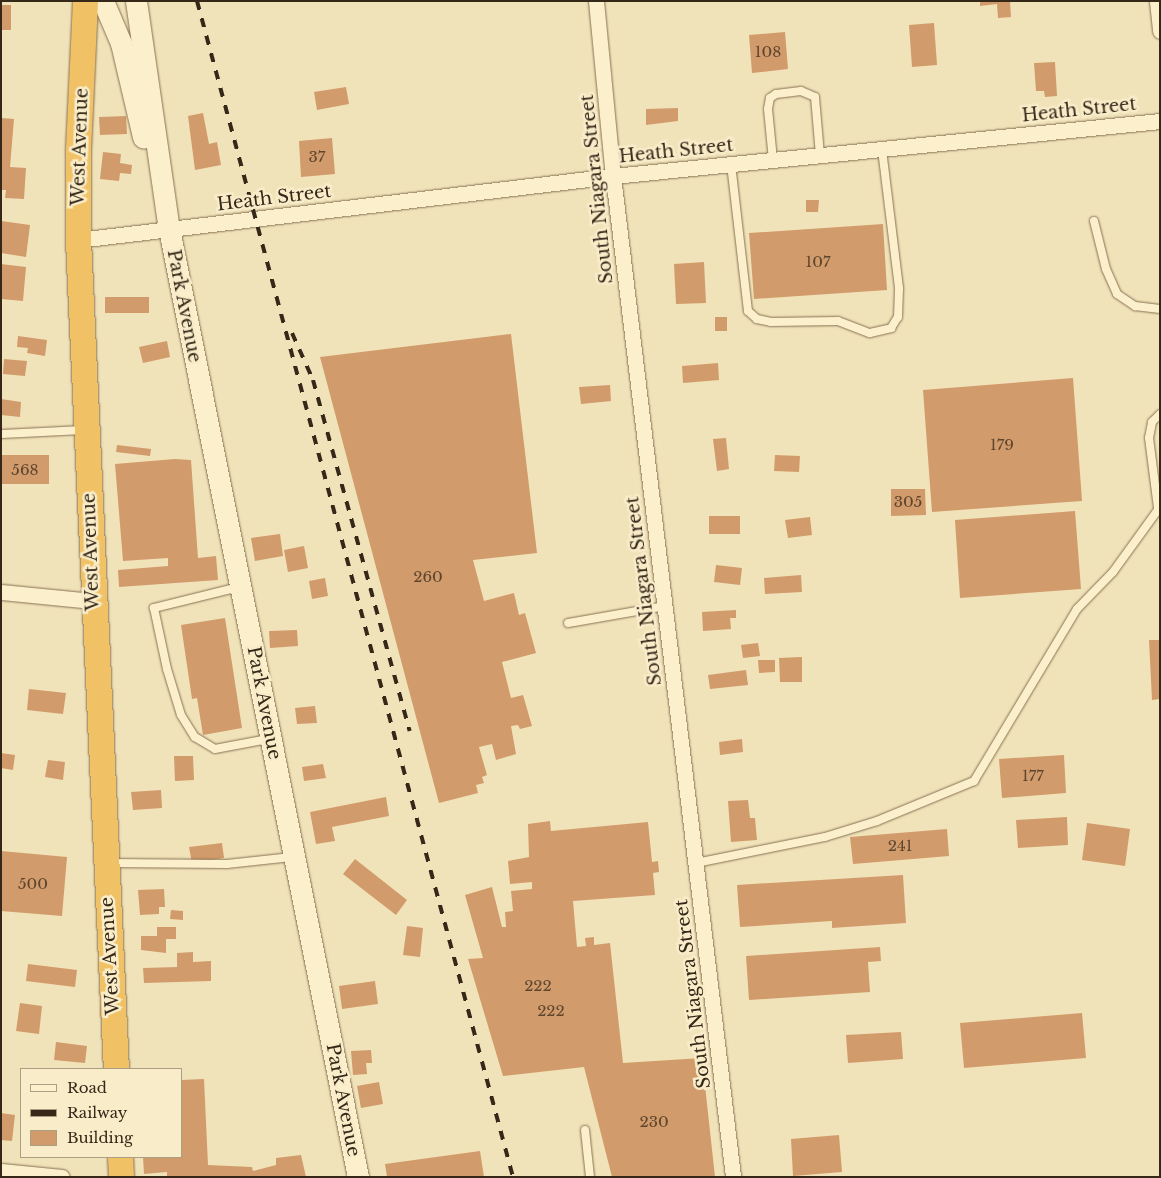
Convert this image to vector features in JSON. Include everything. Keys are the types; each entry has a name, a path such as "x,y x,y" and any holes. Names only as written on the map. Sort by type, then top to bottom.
{"highway":[{"path":"85,1 85,34"},
{"path":"85,34 91,1"},
{"name":"West Avenue","path":"85,34 78,152 78,240 93,601 116,1068"},
{"path":"120,1158 122,1177"}],"main road":[{"name":"Park Avenue","path":"103,1 122,43 169,229 358,1177"},
{"name":"Park Avenue","path":"136,1 169,229"}],"street":[{"name":"South Niagara Street","path":"596,1 613,176 733,1177"},
{"path":"1157,1 1160,31"},
{"name":"Heath Street","path":"78,240 613,176 1160,121"},
{"path":"1,592 93,601"},
{"path":"1,1171 62,1177"}],"lane":[{"path":"773,160 768,109 770,98 776,94 801,91 815,97 820,155"},
{"path":"731,164 748,311 758,319 771,322 838,321 870,333 891,328 898,317 899,288 882,149"},
{"path":"1094,221 1106,269 1117,294 1135,306 1160,310"},
{"path":"696,863 825,837 876,820 974,780 1077,610 1113,572 1159,507 1149,438 1152,422 1160,414"},
{"path":"1,434 86,430"},
{"path":"240,587 154,608 167,669 181,715 195,737 215,749 271,738"},
{"path":"568,623 665,606"},
{"path":"106,863 228,864 294,857"},
{"path":"585,1130 590,1177"}],"building":[{"path":"980,1 1010,1 1011,17 998,18 997,4 980,6"},
{"path":"1,5 11,5 11,30 1,30"},
{"path":"934,23 937,65 912,67 909,25"},
{"path":"785,32 788,69 752,73 749,35"},
{"path":"1055,62 1057,96 1045,97 1044,91 1036,91 1034,63"},
{"path":"346,87 349,104 317,110 314,92"},
{"path":"678,108 678,121 646,125 646,109"},
{"path":"203,113 209,144 217,142 221,165 195,170 188,116"},
{"path":"126,116 127,134 100,135 99,117"},
{"path":"1,118 14,119 10,167 26,168 24,199 5,198 6,190 1,190"},
{"path":"332,138 335,174 301,177 299,141"},
{"path":"103,152 121,154 120,163 132,165 131,174 120,173 119,181 100,179"},
{"path":"806,200 819,200 818,212 806,212"},
{"path":"1,221 30,225 26,257 1,253"},
{"path":"883,224 887,290 754,299 749,233"},
{"path":"704,262 706,303 676,304 674,264"},
{"path":"1,264 26,267 23,301 1,299"},
{"path":"105,297 149,297 149,313 105,313"},
{"path":"715,317 727,317 727,331 715,331"},
{"path":"511,334 537,553 473,560 484,601 514,593 519,615 525,613 536,653 502,662 511,698 523,695 532,726 520,729 518,725 511,726 516,754 496,760 492,744 479,747 487,775 482,777 484,783 476,785 478,793 439,803 320,357"},
{"path":"18,336 47,340 45,356 27,353 28,348 17,347"},
{"path":"167,341 170,357 143,363 139,347"},
{"path":"4,359 27,361 25,376 3,374"},
{"path":"718,363 719,380 683,383 682,366"},
{"path":"1073,378 1082,501 932,512 923,390"},
{"path":"610,385 611,401 581,404 579,387"},
{"path":"1,399 21,402 20,417 1,415"},
{"path":"726,438 729,469 717,471 713,439"},
{"path":"117,445 151,449 150,456 116,452"},
{"path":"1,455 49,455 49,484 1,484"},
{"path":"775,455 800,456 799,472 774,471"},
{"path":"175,459 191,460 198,558 216,556 218,580 119,587 118,570 168,566 168,558 123,561 115,464"},
{"path":"891,489 925,489 926,515 891,516"},
{"path":"1075,511 1081,589 960,598 955,520"},
{"path":"709,516 740,516 740,534 709,534"},
{"path":"810,517 812,535 788,538 785,520"},
{"path":"280,534 283,556 255,561 251,538"},
{"path":"304,546 308,568 288,572 284,550"},
{"path":"716,565 742,568 740,585 714,582"},
{"path":"801,575 802,592 765,594 764,578"},
{"path":"325,578 328,596 312,599 309,581"},
{"path":"736,610 736,618 730,618 731,629 703,631 702,612"},
{"path":"225,618 242,728 203,735 197,698 192,699 181,625"},
{"path":"297,630 298,646 270,648 269,631"},
{"path":"1149,640 1160,640 1160,699 1152,700"},
{"path":"758,643 760,656 743,658 741,645"},
{"path":"802,657 802,682 780,682 779,658"},
{"path":"758,660 775,660 775,672 759,673"},
{"path":"746,670 748,685 710,689 708,675"},
{"path":"29,689 66,693 63,714 27,710"},
{"path":"315,706 317,723 297,724 295,708"},
{"path":"742,739 743,752 720,755 719,742"},
{"path":"1,753 15,755 13,770 1,768"},
{"path":"1064,755 1066,793 1002,798 999,759"},
{"path":"174,756 193,756 194,780 175,781"},
{"path":"48,760 65,762 63,780 45,777"},
{"path":"323,764 326,778 304,781 302,767"},
{"path":"161,790 162,808 133,810 131,792"},
{"path":"386,797 389,816 332,827 335,841 316,844 310,812"},
{"path":"748,800 750,818 755,818 757,840 731,842 728,801"},
{"path":"1067,817 1068,845 1018,848 1016,820"},
{"path":"550,821 551,831 648,822 652,862 658,861 659,872 653,873 655,895 573,901 577,947 586,946 585,938 594,937 594,945 610,943 623,1063 702,1058 715,1177 612,1177 584,1067 503,1076 468,959 483,958 465,895 492,887 502,927 506,927 505,912 513,911 511,891 532,889 532,882 510,884 508,861 529,857 528,824"},
{"path":"1087,823 1130,829 1125,866 1082,860"},
{"path":"947,829 949,856 853,864 850,837"},
{"path":"222,843 224,858 192,863 189,847"},
{"path":"1,851 67,857 62,916 1,911"},
{"path":"355,859 407,900 396,915 343,874"},
{"path":"903,875 906,923 832,928 832,921 740,927 737,885"},
{"path":"164,889 165,907 159,907 159,914 140,915 138,890"},
{"path":"171,910 183,911 183,920 170,919"},
{"path":"407,926 423,928 420,957 403,955"},
{"path":"157,927 176,927 176,939 166,939 166,953 141,950 141,936 157,936"},
{"path":"880,947 881,961 868,962 870,992 749,1000 746,956"},
{"path":"193,952 193,962 211,961 211,981 144,983 143,968 177,967 177,953"},
{"path":"28,964 77,970 75,987 26,981"},
{"path":"375,981 378,1004 342,1009 339,986"},
{"path":"20,1003 42,1006 39,1034 16,1031"},
{"path":"1082,1013 1086,1058 964,1068 960,1023"},
{"path":"901,1032 903,1059 848,1063 846,1035"},
{"path":"56,1042 87,1046 85,1063 54,1060"},
{"path":"371,1050 372,1063 366,1063 367,1074 353,1075 351,1051"},
{"path":"204,1079 208,1165 252,1167 253,1171 276,1165 276,1158 301,1155 306,1177 167,1177 167,1172 144,1174 143,1158 182,1158 182,1080"},
{"path":"379,1082 383,1104 361,1108 357,1086"},
{"path":"1,1113 15,1115 12,1141 1,1140"},
{"path":"839,1135 842,1172 793,1176 791,1139"},
{"path":"480,1151 484,1177 387,1177 385,1164"}],"railway":[{"path":"197,1 513,1177"},
{"path":"292,333 313,380 410,731"}]}
